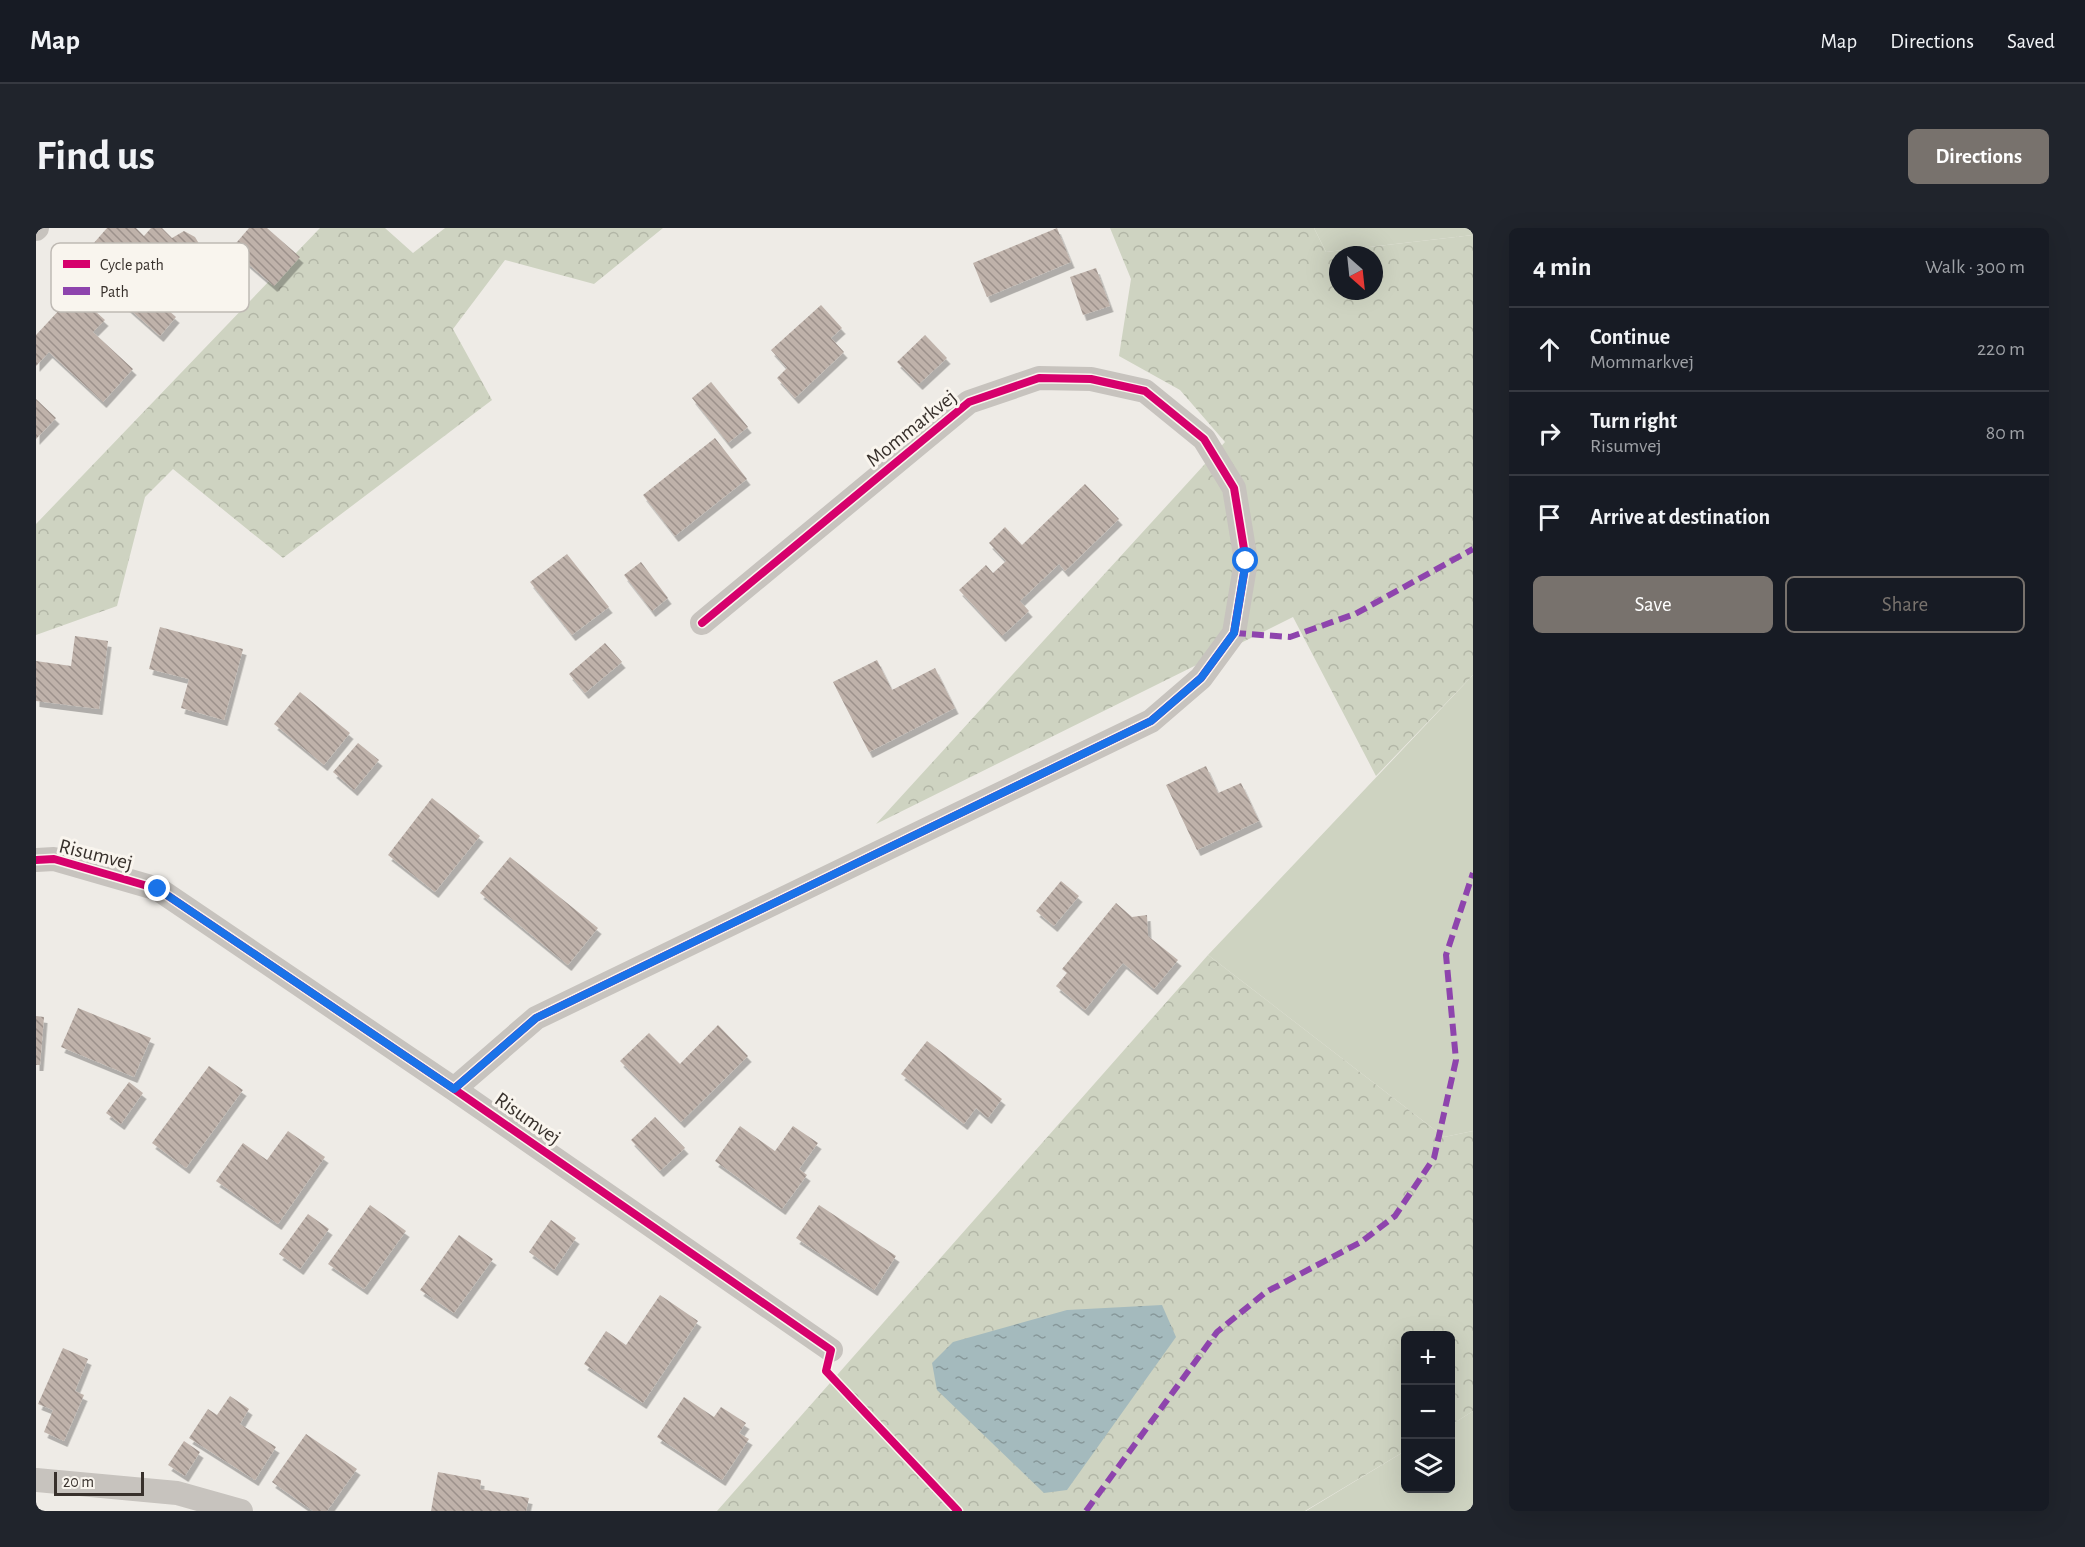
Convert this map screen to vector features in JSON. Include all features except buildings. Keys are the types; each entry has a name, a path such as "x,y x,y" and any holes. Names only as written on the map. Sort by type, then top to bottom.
{"street":[{"name":"Mommarkvej","path":"454,1089 536,1018 1151,721 1201,678 1234,633 1246,561 1234,488 1204,439 1145,391 1091,379 1039,378 969,402 702,623"},
{"name":"Risumvej","path":"36,860 54,859 158,889 454,1089 831,1350"},
{"path":"36,1479 177,1493 239,1511"}],"green space":[{"path":"320,228 385,228 413,253 445,228 663,228 594,284 505,260 453,329 492,400 283,558 173,469 145,497 117,606 36,635 36,524 239,312 249,312 249,302"},
{"path":"1110,228 1314,228 1326,252 1329,252 1329,300 1383,300 1383,246 1378,246 1473,235 1473,675 1376,776 1293,617 876,824 1225,442 1180,390 1119,356 1131,279"},
{"path":"1314,228 1473,228 1473,235 1378,246 1329,246 1329,252 1326,252"},
{"path":"1473,675 1473,1131 1444,1137 1208,955"},
{"path":"1208,955 1444,1137 1473,1131 1473,1411 1455,1422 1455,1331 1401,1331 1401,1453 1305,1511 717,1511"},
{"path":"1473,1411 1473,1511 1306,1511 1401,1453 1401,1493 1455,1493 1455,1422"}],"water":[{"path":"1162,1305 1176,1337 1067,1490 1044,1493 937,1390 932,1363 953,1342 1067,1310"}],"marked path":[{"path":"1234,633 1290,637 1355,614 1473,549"},
{"path":"1086,1511 1217,1332 1266,1292 1361,1242 1395,1216 1434,1158 1456,1060 1446,955 1473,873"}],"cycle path":[{"path":"454,1089 536,1018 1151,721 1201,678 1234,633 1246,561 1234,488 1204,439 1145,391 1091,379 1039,378 969,402 702,623"},
{"path":"36,860 54,859 158,889 454,1089 831,1350 826,1371 958,1511"}],"route":[{"path":"158,889 454,1089 536,1018 1151,721 1201,678 1234,633 1246,561"}]}
